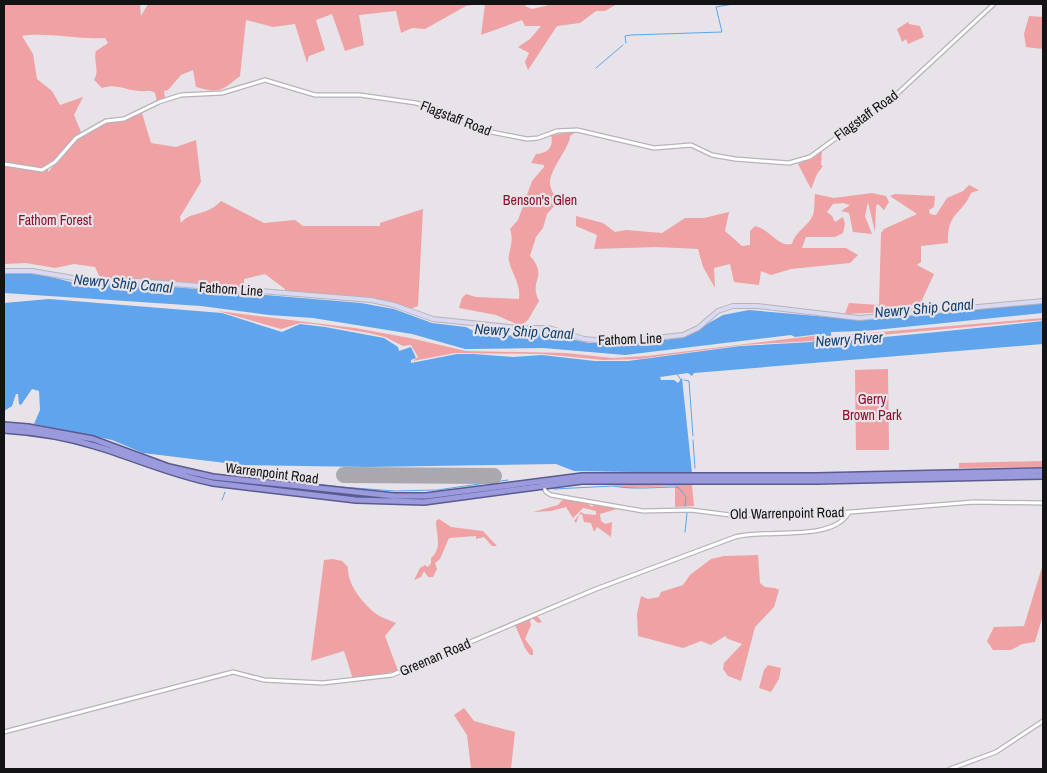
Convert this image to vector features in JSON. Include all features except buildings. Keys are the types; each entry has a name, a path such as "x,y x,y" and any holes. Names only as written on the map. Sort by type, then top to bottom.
{"highway":[{"name":"Warrenpoint Road","path":"4,426 28,426 93,439 186,472 328,491 394,496 426,496 543,482"},
{"name":"Warrenpoint Road","path":"4,430 57,436 86,443 193,479 356,500 424,502 529,487 543,482"},
{"path":"543,482 582,476 797,476 1043,471"},
{"path":"543,482 807,481 1043,476"}],"main road":[{"name":"Fathom Line","path":"4,270 40,272 91,282 138,282 371,300 394,305 433,319 520,328 548,328 584,339 618,342 683,335 698,328 722,309 733,306 757,306 859,318 1043,301"}],"street":[{"name":"Flagstaff Road","path":"4,164 42,170 55,162 76,138 106,121 124,119 156,103 181,95 222,92 265,80 315,94 362,96 416,102 446,112 486,131 500,135 534,139 557,131 577,130 654,148 687,145 719,157 794,163 810,157 898,93 994,4"},
{"name":"Old Warrenpoint Road","path":"543,482 546,492 551,495 651,512 695,510 738,516 779,512 804,515 974,502 1043,502"},
{"name":"Greenan Road","path":"4,732 232,672 264,680 323,683 392,676 596,589 735,537 753,533 803,532 826,528 842,520 849,512"},
{"path":"950,769 996,752 1043,721"}],"green space":[{"name":"Fathom Forest","path":"4,4 140,4 141,16 148,4 478,4 466,6 425,29 412,28 401,33 396,11 359,15 364,45 345,51 332,14 316,20 325,50 309,56 307,63 295,24 273,27 246,20 240,76 224,88 215,91 196,87 193,70 181,75 168,90 164,91 165,98 157,101 153,92 116,86 102,88 94,80 96,76 96,51 108,43 105,38 22,36 33,54 37,79 52,91 60,105 83,97 74,115 81,132 62,154 48,165 48,172 79,137 106,122 124,121 142,113 151,143 176,147 196,140 201,182 180,217 181,223 189,217 211,209 221,201 264,223 295,220 303,226 380,226 380,223 423,209 418,306 410,309 383,302 285,295 285,289 265,274 244,279 244,289 138,281 102,282 95,267 74,264 55,268 26,263 4,264"},
{"path":"485,4 527,4 525,6 532,9 553,4 617,4 605,11 596,11 580,23 557,26 528,70 525,62 529,53 518,47 530,39 541,26 525,26 522,20 481,35"},
{"path":"1029,16 1043,17 1043,49 1026,47 1024,34"},
{"path":"908,22 909,24 920,26 924,37 908,44 906,39 902,42 897,29"},
{"name":"Benson's Glen","path":"576,132 570,136 567,146 551,175 550,184 556,204 547,214 543,228 536,237 530,256 538,269 536,294 539,301 528,320 521,326 496,315 459,308 462,298 466,294 476,297 519,299 518,284 509,261 512,239 510,229 518,220 532,181 544,167 544,165 531,163 536,154 549,149 552,143 551,135"},
{"path":"822,149 821,165 823,166 817,174 811,189 798,164 815,157"},
{"path":"969,185 979,190 971,193 952,220 948,233 948,243 921,246 921,262 917,265 934,274 917,311 845,314 849,303 879,305 881,233 884,229 917,214 890,196 895,194 935,196 934,207 929,210 930,214 936,215 947,198 963,191"},
{"path":"872,193 886,196 889,202 884,210 878,204 876,206 875,232 868,202 865,216 872,234 853,232 849,213 841,211 850,205 843,203 833,204 827,212 835,222 843,217 845,224 843,233 835,237 806,237 802,248 846,248 858,255 850,263 791,269 771,275 761,271 759,285 734,282 730,264 714,268 715,288 703,267 698,249 657,247 594,249 597,235 576,226 576,216 603,223 615,232 626,230 662,233 685,218 704,218 729,212 725,231 742,246 750,245 750,231 755,226 761,228 782,243 792,244 813,215 815,194 834,198"},
{"path":"218,311 355,328 466,351 566,353 613,358 647,356 820,335 813,341 742,345 639,359 603,360 542,354 455,353 413,361 418,357 411,345 403,346 385,337 314,324 300,323 281,329"},
{"path":"1043,318 1043,320 838,339 833,336"},
{"name":"Gerry Brown Park","path":"888,369 889,450 856,450 855,370"},
{"path":"1043,461 1043,467 959,468 959,463"},
{"path":"608,484 692,485 694,506 675,507 675,486 627,488"},
{"path":"563,499 587,503 592,507 594,504 615,507 617,509 600,514 601,521 605,524 612,522 611,537 597,527 594,532 591,523 584,522 582,514 579,515 576,523 574,521 581,512 596,515 596,511 583,508 573,518 566,507 551,511 533,512 558,505"},
{"path":"439,519 451,527 483,531 497,546 492,546 484,537 476,539 476,536 449,538 440,559 435,563 437,569 433,577 428,577 424,571 421,577 414,580 420,568 425,565 428,567 431,563 431,558 437,550 436,521"},
{"path":"758,555 760,583 765,587 779,590 774,607 755,627 741,681 728,676 723,669 724,663 742,644 725,636 711,645 701,641 683,648 638,636 637,614 641,596 648,599 659,597 661,592 683,585 690,575 711,559 724,556"},
{"path":"324,560 342,561 348,567 348,573 353,586 360,598 370,609 396,623 385,636 398,671 353,679 344,651 311,661"},
{"path":"1043,564 1043,615 1035,642 1022,644 1011,650 993,650 987,641 994,627 1024,626"},
{"path":"533,616 538,617 542,622 538,623 532,618 530,621 531,625 525,639 533,650 533,655 530,655 515,625"},
{"path":"768,665 781,668 779,679 771,692 759,688 764,670"},
{"path":"464,708 474,721 515,732 511,769 471,769 467,735 454,715"}],"water":[{"path":"35,273 71,282 138,284 361,303 394,309 432,323 466,327 483,336 523,335 535,331 538,333 555,331 575,340 589,343 645,343 684,337 723,315 749,310 863,320 1043,303 1043,313 865,331 831,332 831,335 836,340 850,340 1043,321 1043,344 694,373 692,376 688,373 660,377 661,380 674,380 678,383 682,378 692,473 574,471 556,464 368,467 242,465 143,453 112,440 34,424 40,410 39,391 32,389 21,405 19,404 18,394 16,394 12,406 4,411 4,303 49,299 222,313 282,332 300,324 325,327 384,338 398,347 399,351 411,347 416,358 411,360 411,363 457,354 513,357 542,355 595,361 628,361 740,346 812,342 820,337 820,334 795,337 791,335 625,355 543,348 465,349 412,334 313,318 269,315 201,306 4,293 4,274"}],"waterway":[{"path":"626,43 625,36 631,35 722,32 716,7 733,4"},
{"path":"596,68 623,45"},
{"path":"677,374 681,380"},
{"path":"684,380 689,381 693,436"},
{"path":"693,440 695,468"},
{"path":"277,466 277,479 342,487"},
{"path":"225,476 228,473 277,479"},
{"path":"342,487 395,491 437,490 508,480"},
{"path":"554,489 613,486 637,488 678,487 686,497 685,506"},
{"path":"222,500 225,492"},
{"path":"685,532 687,513"}],"runway":[{"path":"344,475 494,476"}],"water label":[{"name":"Newry Ship Canal","path":"123,283"},
{"name":"Newry Ship Canal","path":"924,308"},
{"name":"Newry Ship Canal","path":"524,331"},
{"name":"Newry River","path":"849,339"}]}
